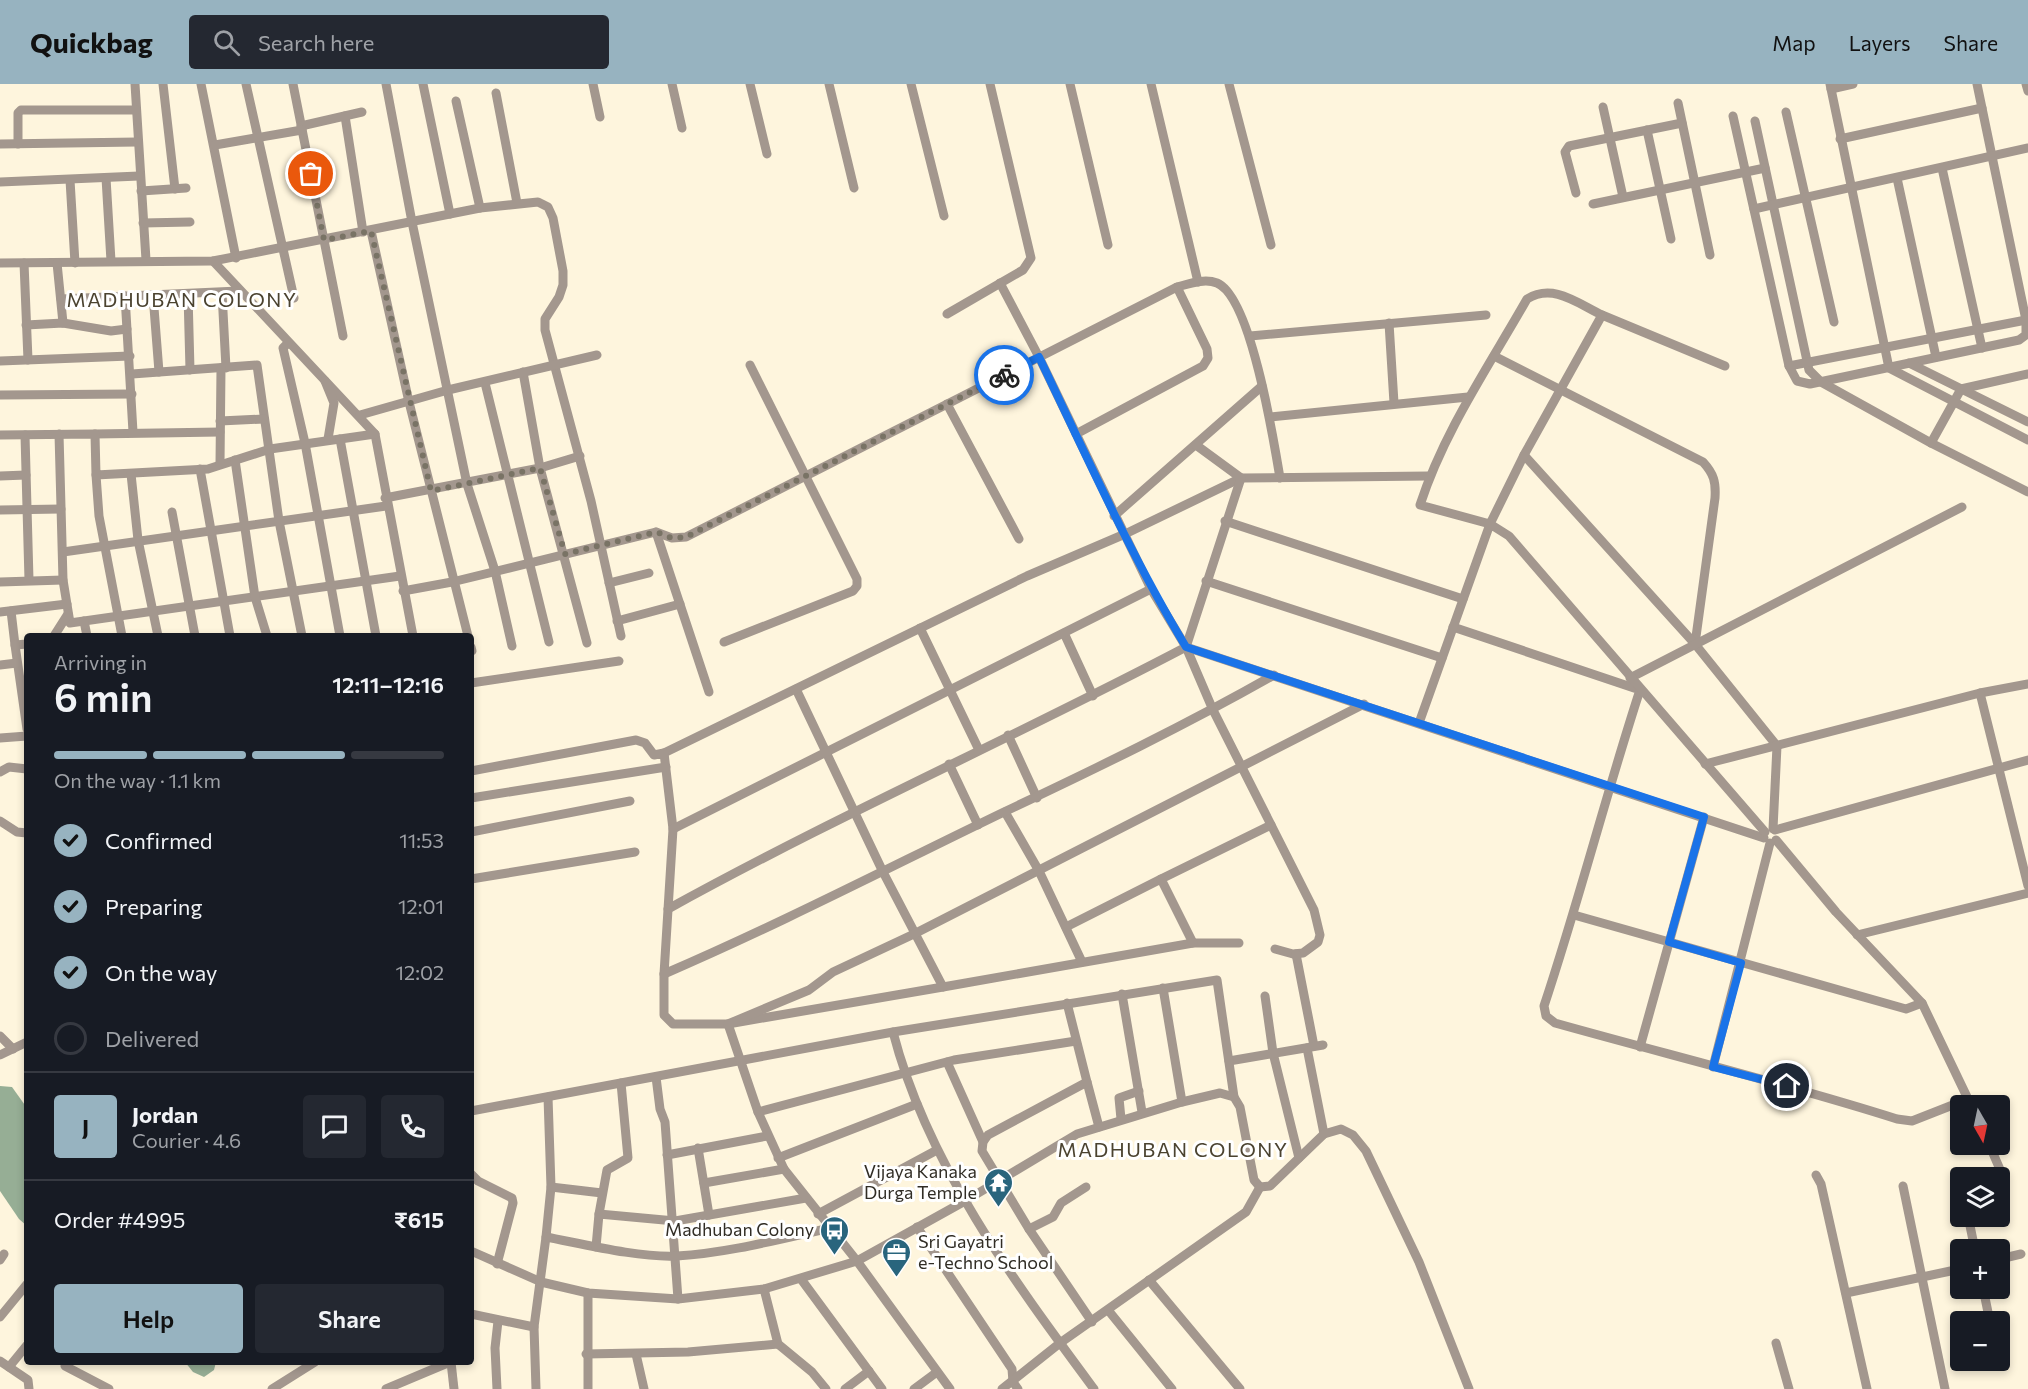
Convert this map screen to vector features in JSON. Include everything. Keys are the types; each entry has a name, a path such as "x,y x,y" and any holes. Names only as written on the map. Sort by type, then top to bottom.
{"street":[{"path":"135,84 146,260"},
{"path":"163,84 175,189"},
{"path":"201,84 236,258"},
{"path":"246,84 281,249 294,298"},
{"path":"293,84 343,336"},
{"path":"386,84 412,222 467,484 495,571 512,646"},
{"path":"423,84 450,214"},
{"path":"593,84 600,117"},
{"path":"672,84 682,128"},
{"path":"750,84 767,154"},
{"path":"830,84 854,188"},
{"path":"911,84 944,216"},
{"path":"947,314 1023,270 1031,258 990,84"},
{"path":"1070,84 1108,245"},
{"path":"1151,84 1198,282"},
{"path":"1229,84 1271,245"},
{"path":"1853,84 1830,86 1889,368"},
{"path":"1733,116 1789,366 1792,374 1800,383 1821,382 2019,340 2026,335 2026,320 1977,84"},
{"path":"2026,84 2028,91"},
{"path":"496,93 517,203"},
{"path":"456,101 480,208"},
{"path":"1678,104 1710,255"},
{"path":"1604,107 1623,197"},
{"path":"1840,138 1982,108"},
{"path":"18,144 18,113 21,110 136,110"},
{"path":"215,145 302,128 362,112"},
{"path":"1786,112 1834,322"},
{"path":"345,116 367,232 452,582 467,633"},
{"path":"1755,121 1805,364 1821,382 1931,443 2025,491 2028,479"},
{"path":"1576,193 1566,148 1682,123"},
{"path":"1647,130 1671,239"},
{"path":"0,144 137,142"},
{"path":"1754,209 2028,148"},
{"path":"1593,204 1694,181 1765,168"},
{"path":"1942,168 1982,348"},
{"path":"0,182 139,176"},
{"path":"106,178 111,261"},
{"path":"1897,178 1936,357"},
{"path":"70,180 75,263"},
{"path":"141,191 186,188"},
{"path":"0,263 213,261 480,208 538,202 548,207 553,218 563,271 559,297 545,319 545,330 580,456 621,636"},
{"path":"143,223 190,222"},
{"path":"213,261 288,343 360,415 375,434 412,633"},
{"path":"24,263 28,360"},
{"path":"57,263 63,323"},
{"path":"403,591 452,582 656,532 672,538 686,537 1177,287 1198,282 1217,283 1228,291 1250,336 1270,417 1280,478"},
{"path":"1000,283 1039,357 1114,516 1152,589 1186,647 1213,710 1314,910 1320,934 1318,942 1303,953 1296,954 1275,949"},
{"path":"1076,434 1203,366 1208,358 1208,349 1177,287"},
{"path":"61,299 239,291"},
{"path":"1725,366 1550,291 1538,292 1527,299 1468,397 1430,476 1420,505 1490,524 1509,536 1705,764 1857,935 1922,1004 1967,1095"},
{"path":"220,464 223,368 222,293"},
{"path":"188,294 190,370"},
{"path":"153,295 159,372"},
{"path":"125,296 132,374 133,432"},
{"path":"1250,336 1486,315"},
{"path":"1419,723 1490,524 1524,455 1602,315"},
{"path":"1789,366 2026,320"},
{"path":"27,326 63,323 111,331 127,329"},
{"path":"1389,323 1394,403"},
{"path":"288,343 283,348 305,443 316,516 339,633"},
{"path":"360,415 448,390 597,355"},
{"path":"0,362 130,356"},
{"path":"1494,356 1559,391 1703,462 1713,472 1716,484 1715,498 1695,644"},
{"path":"1910,363 2028,422"},
{"path":"132,374 257,365 279,521 301,633"},
{"path":"724,642 854,591 857,586 857,579 750,365"},
{"path":"1889,368 2028,440"},
{"path":"523,372 540,468 565,554 586,643"},
{"path":"1961,389 2028,374"},
{"path":"323,376 334,404 328,440"},
{"path":"485,383 549,642"},
{"path":"1114,516 1262,386"},
{"path":"1931,443 1961,389"},
{"path":"0,395 132,394"},
{"path":"1270,417 1468,397"},
{"path":"947,404 1019,539"},
{"path":"220,420 264,419"},
{"path":"0,435 220,432"},
{"path":"59,434 63,580 70,623 400,576"},
{"path":"95,434 96,475 104,544 116,617 121,633"},
{"path":"96,475 200,469 270,449 375,434"},
{"path":"25,435 29,580"},
{"path":"340,439 374,633"},
{"path":"1196,445 1241,478"},
{"path":"1524,455 1695,644 1777,746 1770,836 1741,963 1713,1067"},
{"path":"63,552 104,544 352,511 431,491 540,468 580,456"},
{"path":"235,460 255,597 266,633"},
{"path":"200,469 229,633"},
{"path":"131,474 138,540 157,633"},
{"path":"0,476 27,475"},
{"path":"474,770 636,740 645,743 654,755 664,753 920,628 1241,478 1430,476"},
{"path":"1186,647 1225,521 1241,478"},
{"path":"1630,678 1962,507"},
{"path":"0,510 61,509"},
{"path":"172,512 194,633"},
{"path":"1225,521 1463,599"},
{"path":"656,532 710,692"},
{"path":"609,583 649,573"},
{"path":"0,582 63,580"},
{"path":"1206,580 1442,658"},
{"path":"673,829 948,689 1152,589"},
{"path":"617,621 680,604"},
{"path":"0,612 68,609"},
{"path":"56,633 68,609"},
{"path":"10,611 24,709"},
{"path":"84,621 86,633"},
{"path":"1453,627 1640,690"},
{"path":"920,628 979,750"},
{"path":"1064,633 1093,696"},
{"path":"15,645 24,644"},
{"path":"668,909 772,851 1008,735 1093,696 1186,647 1704,817 1770,836 2028,760"},
{"path":"474,683 619,661"},
{"path":"0,665 17,663"},
{"path":"664,974 764,931 1037,798 1213,710 1274,675"},
{"path":"1705,764 1980,693 2028,684"},
{"path":"796,689 914,934 943,987"},
{"path":"1640,690 1609,784 1574,915 1544,1006 1546,1016 1555,1023 1806,1090 1897,1119 1912,1121 1950,1109"},
{"path":"1980,693 2028,886"},
{"path":"728,1024 810,990 832,972 1039,872 1364,704"},
{"path":"1008,735 1037,798"},
{"path":"0,738 24,736"},
{"path":"664,753 673,829 664,974 664,1015 667,1020 683,1026 728,1024 1193,943 1239,943"},
{"path":"949,765 978,825"},
{"path":"0,772 9,767 24,769"},
{"path":"474,798 666,767"},
{"path":"474,831 630,801"},
{"path":"1005,812 1039,872 1082,962"},
{"path":"1640,1047 1704,817"},
{"path":"0,821 17,832 24,833"},
{"path":"1066,927 1271,825"},
{"path":"474,879 635,852"},
{"path":"1161,879 1193,943"},
{"path":"1857,935 2028,893"},
{"path":"1574,915 1906,1010 1922,1004"},
{"path":"1296,954 1315,1046 1324,1134"},
{"path":"474,1110 893,1032 1217,980 1234,1097 1240,1107 1252,1171 1260,1187"},
{"path":"1163,987 1182,1102"},
{"path":"1122,994 1142,1112"},
{"path":"1265,996 1273,1053 1299,1158"},
{"path":"1067,1003 1099,1127"},
{"path":"728,1024 767,1136 784,1169 857,1261 950,1389"},
{"path":"893,1032 904,1072 917,1104 937,1150 965,1201 1060,1343 1094,1389"},
{"path":"0,1036 13,1049"},
{"path":"758,1112 947,1062 1076,1041"},
{"path":"0,1044 13,1049"},
{"path":"0,1055 24,1044"},
{"path":"1229,1061 1315,1046"},
{"path":"947,1062 982,1142 982,1151 1029,1229 1092,1322"},
{"path":"656,1077 660,1109 665,1122 675,1221 678,1299"},
{"path":"982,1142 988,1135 1087,1082"},
{"path":"596,1247 602,1193 609,1167 628,1158 621,1083"},
{"path":"1121,1119 1119,1098 1139,1091"},
{"path":"474,1255 542,1282 588,1293 678,1299 764,1289 857,1261 965,1201 1077,1134 1142,1112 1220,1093 1234,1097"},
{"path":"536,1389 534,1327 542,1282 551,1187 548,1097"},
{"path":"778,1158 917,1104"},
{"path":"1260,1187 1270,1186 1280,1179 1324,1134 1341,1129 1353,1136 1366,1151 1419,1262 1469,1389"},
{"path":"667,1155 767,1136"},
{"path":"698,1148 709,1215"},
{"path":"818,1214 937,1150"},
{"path":"704,1183 784,1169"},
{"path":"1816,1175 1821,1184 1868,1389"},
{"path":"474,1177 478,1182 512,1198 497,1264"},
{"path":"1903,1186 1945,1389"},
{"path":"551,1187 602,1193"},
{"path":"1029,1229 1053,1217 1061,1203 1086,1187"},
{"path":"1002,1389 1015,1385 1060,1343 1246,1212 1260,1187"},
{"path":"599,1214 675,1221 806,1198"},
{"path":"917,1227 1012,1369 1015,1385"},
{"path":"546,1237 596,1247 676,1256 756,1244 830,1228"},
{"path":"2010,1257 2021,1254"},
{"path":"1846,1293 1950,1271"},
{"path":"801,1279 882,1389"},
{"path":"1149,1280 1240,1389"},
{"path":"0,1317 24,1288"},
{"path":"764,1289 778,1344 800,1360 826,1389"},
{"path":"588,1293 586,1354 588,1389"},
{"path":"1108,1310 1172,1389"},
{"path":"474,1315 534,1327"},
{"path":"497,1389 495,1348 498,1321"},
{"path":"1776,1343 1789,1389"},
{"path":"586,1354 636,1354 778,1344"},
{"path":"9,1367 24,1349"},
{"path":"636,1354 644,1389"},
{"path":"0,1361 28,1380 29,1389"},
{"path":"272,1389 286,1385 311,1365"},
{"path":"386,1389 444,1365"},
{"path":"451,1365 454,1389"},
{"path":"65,1366 109,1389"},
{"path":"845,1389 869,1371"},
{"path":"914,1389 937,1372"}],"shaded area":[{"path":"0,1086 12,1087 24,1104 24,1223 0,1191"},
{"path":"187,1365 215,1365 214,1370 204,1377 193,1372"}],"way so far":[{"path":"311,174 324,240 371,231 431,491 540,468 565,554 656,532 672,538 686,537 1004,375"}],"place":[{"name":"Vijaya Kanaka Durga Temple","path":"998,1208"},
{"name":"Madhuban Colony","path":"835,1256"},
{"name":"Sri Gayatri e-Techno School","path":"897,1278"}],"district":[{"name":"MADHUBAN COLONY","path":"182,300"},
{"name":"MADHUBAN COLONY","path":"1173,1150"}],"route":[{"path":"1004,375 1039,357 1114,516 1152,589 1186,647 1704,817 1669,942 1741,963 1713,1067 1787,1086"}]}
